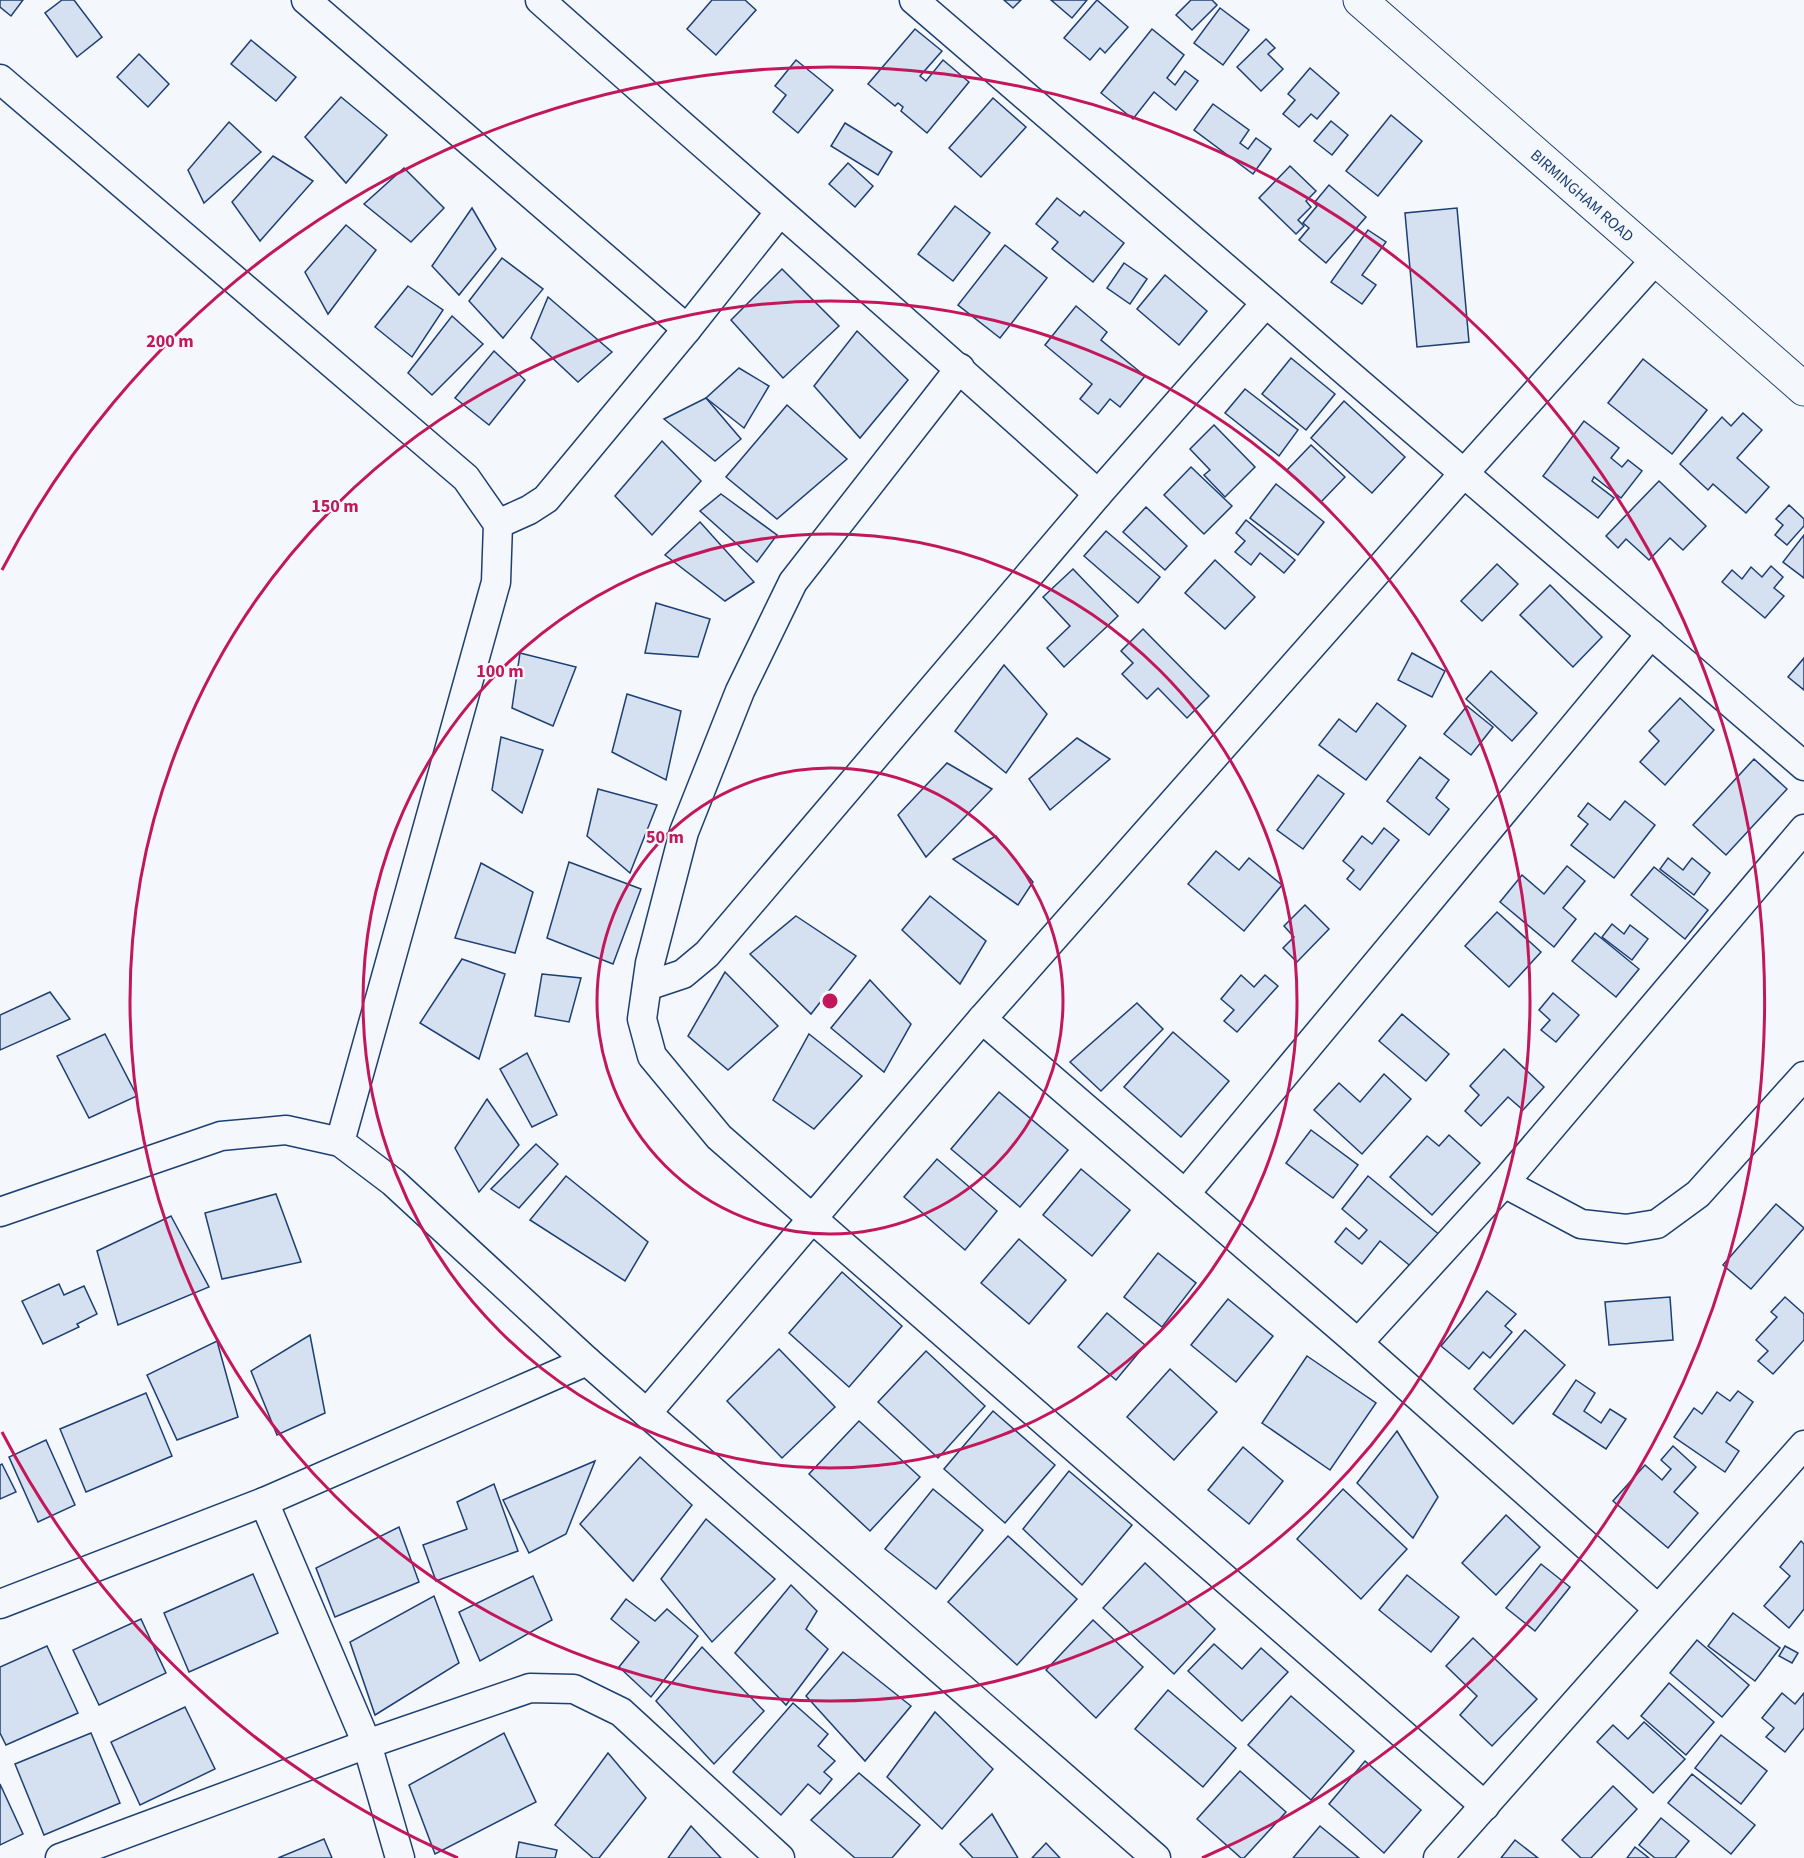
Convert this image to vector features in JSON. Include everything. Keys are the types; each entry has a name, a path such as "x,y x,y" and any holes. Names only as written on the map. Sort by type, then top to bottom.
{"street":[{"path":"306,0 687,329"},
{"path":"540,0 779,213 960,368 1098,494"},
{"path":"914,0 1804,766"},
{"name":"BIRMINGHAM ROAD","path":"1360,0 1804,389"},
{"path":"0,79 466,478 498,524 496,582 340,1142"},
{"path":"498,524 529,510 546,499 687,329 779,213"},
{"path":"647,1413 982,1019 1657,258"},
{"path":"646,986 683,974 707,954 1098,494 1265,304"},
{"path":"960,368 793,582 740,691 684,832 650,963 642,1019 652,1056 719,1137 1485,1806"},
{"path":"1185,1194 1651,634"},
{"path":"1358,1342 1504,1183 1804,829"},
{"path":"982,1019 1358,1342 1657,1608"},
{"path":"1504,1183 1581,1224 1626,1229 1657,1224 1698,1194 1804,1076"},
{"path":"0,1212 221,1136 286,1130 340,1142 393,1182 587,1361 1156,1858"},
{"path":"0,1605 264,1502 587,1361"},
{"path":"1438,1858 1657,1608 1804,1445"},
{"path":"264,1502 367,1744 400,1858"},
{"path":"60,1858 367,1744 530,1688 574,1689 621,1712 780,1858"}],"building":[{"path":"0,0 23,0 11,16 0,7"},
{"path":"62,0 74,0 102,37 77,57 45,13"},
{"path":"712,0 745,0 756,10 716,55 687,29"},
{"path":"1004,0 1021,0 1013,8"},
{"path":"1051,0 1087,0 1072,18"},
{"path":"1097,0 1128,27 1105,53 1100,48 1090,60 1064,38"},
{"path":"1191,0 1212,0 1217,5 1192,30 1176,15"},
{"path":"1220,8 1249,30 1223,65 1194,43"},
{"path":"915,29 942,51 920,76 926,81 943,60 969,82 927,133 901,111 903,107 898,103 895,106 868,84"},
{"path":"1152,29 1184,55 1167,78 1175,85 1185,71 1198,81 1176,110 1154,92 1133,119 1101,93"},
{"path":"1266,39 1275,48 1268,54 1283,69 1261,91 1237,67"},
{"path":"251,40 296,77 276,101 231,64"},
{"path":"139,54 169,84 148,107 117,77"},
{"path":"796,60 833,90 798,133 773,112 786,95 775,86"},
{"path":"1310,68 1339,93 1317,119 1311,114 1299,127 1283,114 1295,100 1288,94"},
{"path":"341,97 387,135 346,183 305,137"},
{"path":"993,98 1026,127 981,177 949,148"},
{"path":"1213,104 1249,130 1240,143 1248,149 1256,138 1271,149 1253,174 1194,130"},
{"path":"1391,115 1422,141 1378,196 1346,171"},
{"path":"1331,121 1348,135 1332,155 1314,141"},
{"path":"229,122 261,152 204,203 188,170"},
{"path":"845,123 892,152 878,175 831,146"},
{"path":"273,156 313,181 260,241 232,202"},
{"path":"848,163 873,186 855,207 829,184"},
{"path":"1290,166 1316,191 1306,201 1311,207 1298,220 1304,226 1296,234 1259,198"},
{"path":"404,168 444,208 411,242 364,204"},
{"path":"1329,185 1366,217 1326,263 1299,240 1309,228 1303,223 1317,206 1314,203"},
{"path":"1057,198 1080,216 1084,211 1124,243 1093,282 1052,249 1058,242 1036,224"},
{"path":"955,206 990,233 953,281 918,254"},
{"path":"472,208 496,249 459,295 432,266"},
{"path":"1457,208 1469,342 1417,347 1405,213"},
{"path":"346,225 376,250 328,314 305,272"},
{"path":"1368,230 1386,242 1362,275 1376,285 1362,304 1331,282"},
{"path":"1005,245 1047,278 1000,338 958,305"},
{"path":"502,258 543,289 503,338 469,301"},
{"path":"1124,263 1147,279 1130,304 1107,288"},
{"path":"782,269 839,326 783,378 731,320"},
{"path":"1165,275 1207,311 1179,345 1137,309"},
{"path":"408,286 443,310 412,357 375,327"},
{"path":"548,297 612,352 578,382 531,338"},
{"path":"1076,306 1107,332 1101,340 1145,376 1120,407 1110,399 1098,414 1080,399 1092,384 1045,345"},
{"path":"452,316 483,344 432,395 408,373"},
{"path":"857,331 908,380 860,438 814,386"},
{"path":"494,351 525,380 489,425 455,398"},
{"path":"1291,358 1335,394 1306,430 1262,394"},
{"path":"1643,359 1707,410 1672,454 1608,403"},
{"path":"739,368 769,386 744,428 706,398"},
{"path":"1245,389 1298,430 1279,456 1225,413"},
{"path":"706,398 741,439 715,461 664,419"},
{"path":"1344,401 1405,457 1372,493 1311,438"},
{"path":"787,405 847,459 777,519 726,477"},
{"path":"1743,413 1762,430 1737,458 1769,487 1746,513 1713,484 1708,490 1680,464 1722,417 1731,426"},
{"path":"1584,421 1619,448 1611,458 1622,467 1628,460 1642,471 1621,498 1594,477 1592,481 1614,498 1598,518 1543,476"},
{"path":"1214,425 1255,467 1225,497 1204,475 1210,470 1190,449"},
{"path":"662,441 701,481 652,535 615,496"},
{"path":"1311,445 1345,477 1321,502 1287,470"},
{"path":"1191,467 1232,506 1204,534 1164,495"},
{"path":"1659,481 1706,526 1683,550 1670,538 1649,560 1626,539 1618,548 1606,536"},
{"path":"1276,484 1324,522 1298,555 1250,518"},
{"path":"721,494 777,535 757,562 700,511"},
{"path":"1789,505 1804,519 1804,526 1787,545 1775,535 1783,525 1776,519"},
{"path":"1146,507 1187,546 1165,570 1123,532"},
{"path":"1246,520 1295,560 1284,573 1260,553 1251,565 1235,552 1245,541 1236,533"},
{"path":"700,522 754,582 725,601 665,555"},
{"path":"1106,531 1160,577 1138,603 1084,556"},
{"path":"1804,535 1804,578 1783,562"},
{"path":"1215,560 1255,597 1225,629 1185,593"},
{"path":"1497,564 1518,584 1482,621 1461,601"},
{"path":"1771,566 1783,577 1774,588 1784,596 1765,618 1722,582 1732,570 1742,579 1751,567 1762,577"},
{"path":"1073,569 1118,616 1064,667 1047,648 1070,626 1043,597"},
{"path":"1550,585 1602,637 1573,667 1520,615"},
{"path":"656,603 710,619 698,657 645,653"},
{"path":"1143,629 1209,696 1187,718 1158,688 1147,699 1122,674 1133,663 1121,651"},
{"path":"520,653 576,667 553,726 512,708"},
{"path":"1412,653 1445,671 1432,697 1398,680"},
{"path":"1804,658 1804,690 1788,677"},
{"path":"1004,665 1047,714 1006,773 955,731"},
{"path":"1491,671 1537,713 1512,741 1466,699"},
{"path":"627,694 681,711 666,780 612,752"},
{"path":"1680,698 1714,730 1665,785 1640,762 1659,741 1649,731"},
{"path":"1377,703 1406,726 1366,780 1319,745 1339,719 1356,732"},
{"path":"1467,706 1493,727 1471,755 1444,734"},
{"path":"501,737 543,750 522,813 492,790"},
{"path":"1077,738 1110,759 1050,810 1029,779"},
{"path":"1420,757 1449,780 1436,798 1449,809 1429,835 1387,801"},
{"path":"1754,759 1787,789 1726,855 1693,825"},
{"path":"947,763 992,789 926,857 898,815"},
{"path":"1318,775 1344,794 1303,849 1277,830"},
{"path":"598,789 657,805 630,873 587,836"},
{"path":"1625,801 1655,825 1614,878 1571,845 1588,824 1578,816 1588,803 1610,820"},
{"path":"1384,828 1399,840 1360,890 1347,879 1354,870 1343,861 1362,836 1372,844"},
{"path":"996,836 1033,882 1018,905 953,859"},
{"path":"1216,851 1239,870 1249,858 1282,885 1244,931 1188,884"},
{"path":"1668,858 1683,870 1692,858 1710,873 1694,895 1660,869"},
{"path":"569,862 641,889 613,964 547,938"},
{"path":"481,863 533,892 515,953 455,938"},
{"path":"1567,866 1585,881 1563,908 1576,919 1554,947 1500,902 1522,875 1544,894"},
{"path":"1654,867 1708,910 1685,939 1631,895"},
{"path":"930,896 986,941 960,984 902,930"},
{"path":"1305,905 1329,929 1297,962 1283,948 1294,937 1284,926"},
{"path":"1497,912 1541,952 1509,987 1465,946"},
{"path":"796,916 856,956 811,1014 750,954"},
{"path":"1612,924 1624,934 1630,925 1648,939 1632,960 1602,937"},
{"path":"1595,933 1639,969 1616,997 1572,961"},
{"path":"462,959 505,974 479,1059 420,1023"},
{"path":"725,972 778,1026 728,1070 688,1036"},
{"path":"542,974 581,978 569,1022 535,1016"},
{"path":"1241,975 1254,987 1265,975 1278,986 1237,1032 1224,1021 1234,1010 1221,999"},
{"path":"870,980 911,1024 884,1072 831,1028"},
{"path":"50,992 70,1019 0,1050 0,1015"},
{"path":"1553,993 1579,1015 1556,1042 1541,1030 1550,1020 1539,1010"},
{"path":"1137,1003 1163,1029 1101,1091 1070,1062"},
{"path":"1402,1014 1449,1054 1426,1081 1379,1041"},
{"path":"1173,1032 1229,1081 1181,1137 1124,1087"},
{"path":"105,1034 137,1096 89,1118 57,1056"},
{"path":"809,1034 862,1076 814,1129 773,1100"},
{"path":"1504,1049 1544,1087 1523,1110 1508,1097 1481,1126 1465,1111 1479,1095 1470,1086"},
{"path":"527,1053 557,1115 532,1127 500,1069"},
{"path":"1384,1074 1411,1099 1362,1154 1314,1110 1339,1083 1360,1102"},
{"path":"999,1092 1068,1150 1020,1207 951,1149"},
{"path":"487,1099 519,1145 479,1192 455,1148"},
{"path":"1311,1130 1358,1165 1333,1198 1286,1163"},
{"path":"1449,1135 1480,1163 1432,1215 1390,1177 1427,1136 1439,1146"},
{"path":"536,1144 558,1164 519,1208 491,1189"},
{"path":"937,1159 997,1211 965,1250 904,1197"},
{"path":"1081,1169 1130,1210 1092,1256 1043,1215"},
{"path":"566,1176 648,1242 625,1281 530,1220"},
{"path":"1368,1176 1441,1236 1414,1269 1380,1241 1362,1264 1335,1242 1346,1228 1359,1239 1367,1230 1342,1209"},
{"path":"276,1194 301,1262 222,1279 205,1213"},
{"path":"1776,1204 1804,1228 1751,1289 1723,1265"},
{"path":"171,1216 209,1287 118,1325 97,1251"},
{"path":"1019,1239 1066,1280 1029,1324 981,1283"},
{"path":"1158,1253 1196,1283 1162,1327 1124,1297"},
{"path":"842,1272 902,1326 849,1387 789,1333"},
{"path":"59,1284 64,1295 84,1286 97,1314 77,1324 79,1327 43,1344 22,1301"},
{"path":"1487,1291 1516,1314 1505,1326 1512,1332 1490,1358 1483,1352 1469,1369 1441,1346"},
{"path":"1670,1297 1673,1340 1609,1345 1605,1302"},
{"path":"1785,1297 1804,1314 1804,1340 1773,1374 1758,1361 1768,1351 1756,1340 1777,1317 1771,1312"},
{"path":"1228,1299 1273,1336 1236,1382 1191,1345"},
{"path":"1107,1313 1145,1345 1116,1380 1078,1347"},
{"path":"1525,1330 1565,1365 1513,1424 1474,1389"},
{"path":"310,1335 325,1413 277,1435 251,1371"},
{"path":"217,1341 238,1417 177,1440 147,1375"},
{"path":"779,1349 835,1407 782,1458 727,1401"},
{"path":"926,1351 985,1406 938,1458 878,1402"},
{"path":"1307,1356 1376,1403 1330,1470 1262,1423"},
{"path":"1170,1369 1217,1412 1174,1460 1127,1417"},
{"path":"1576,1380 1595,1393 1584,1411 1601,1423 1610,1409 1626,1419 1606,1449 1553,1414"},
{"path":"1738,1391 1753,1402 1726,1442 1739,1451 1725,1472 1674,1437 1694,1408 1702,1414 1717,1392 1730,1401"},
{"path":"146,1393 172,1456 86,1492 60,1429"},
{"path":"993,1411 1055,1465 1005,1523 944,1469"},
{"path":"859,1421 920,1477 870,1531 809,1474"},
{"path":"1397,1431 1438,1497 1413,1538 1357,1483"},
{"path":"46,1440 75,1505 38,1522 9,1457"},
{"path":"1673,1446 1696,1467 1674,1492 1698,1513 1668,1548 1613,1501 1645,1465 1662,1480 1671,1469 1661,1460"},
{"path":"1243,1447 1283,1481 1249,1524 1208,1490"},
{"path":"640,1457 692,1505 633,1581 580,1524"},
{"path":"595,1461 566,1534 529,1553 503,1500"},
{"path":"2,1464 16,1492 0,1499 0,1465"},
{"path":"1069,1471 1132,1525 1082,1585 1023,1529"},
{"path":"494,1484 518,1551 436,1581 423,1545 467,1529 457,1502"},
{"path":"933,1489 983,1530 936,1589 885,1549"},
{"path":"1343,1489 1407,1549 1361,1599 1297,1539"},
{"path":"1506,1515 1540,1547 1496,1595 1462,1563"},
{"path":"706,1519 775,1579 712,1642 661,1579"},
{"path":"399,1527 419,1582 335,1617 316,1568"},
{"path":"1008,1536 1077,1599 1017,1665 948,1602"},
{"path":"1801,1541 1804,1544 1804,1609 1789,1628 1764,1606 1790,1576 1780,1567"},
{"path":"1145,1563 1215,1629 1174,1674 1103,1608"},
{"path":"1541,1564 1570,1587 1535,1631 1506,1608"},
{"path":"253,1574 278,1633 189,1672 164,1613"},
{"path":"1407,1575 1459,1617 1431,1652 1379,1610"},
{"path":"533,1576 552,1620 480,1661 459,1612"},
{"path":"791,1585 817,1611 806,1629 828,1649 786,1705 735,1653"},
{"path":"434,1596 459,1663 375,1715 350,1642"},
{"path":"626,1599 655,1621 667,1609 698,1636 651,1697 619,1667 639,1642 611,1619"},
{"path":"1733,1613 1780,1648 1755,1681 1708,1646"},
{"path":"141,1619 166,1673 99,1705 73,1650"},
{"path":"1093,1620 1143,1667 1096,1718 1046,1670"},
{"path":"1473,1638 1537,1699 1492,1746 1460,1715 1477,1696 1446,1666"},
{"path":"1697,1640 1749,1685 1722,1717 1670,1673"},
{"path":"1214,1644 1242,1669 1261,1648 1288,1672 1242,1721 1188,1671"},
{"path":"47,1646 78,1713 6,1745 0,1733 0,1667"},
{"path":"1785,1646 1798,1653 1792,1663 1779,1656"},
{"path":"702,1647 764,1711 714,1764 656,1701"},
{"path":"843,1652 911,1706 865,1761 806,1696"},
{"path":"1669,1683 1714,1722 1686,1755 1641,1716"},
{"path":"1168,1690 1236,1748 1203,1787 1135,1729"},
{"path":"1782,1693 1795,1704 1804,1693 1804,1728 1785,1752 1766,1737 1774,1728 1762,1718"},
{"path":"1291,1696 1354,1751 1311,1800 1248,1745"},
{"path":"793,1703 828,1734 818,1746 835,1761 824,1772 832,1779 820,1794 808,1784 781,1815 733,1772"},
{"path":"185,1707 215,1769 140,1805 111,1742"},
{"path":"935,1712 993,1769 942,1829 887,1777"},
{"path":"1644,1722 1685,1759 1653,1793 1597,1742 1613,1725 1628,1739"},
{"path":"91,1733 120,1803 44,1835 15,1764"},
{"path":"504,1733 536,1802 435,1854 409,1785"},
{"path":"1721,1735 1767,1771 1741,1804 1695,1768"},
{"path":"608,1753 646,1798 599,1858 593,1858 555,1825"},
{"path":"1365,1761 1421,1810 1384,1853 1329,1804"},
{"path":"1240,1771 1286,1812 1244,1858 1241,1858 1197,1819"},
{"path":"859,1773 920,1825 892,1858 855,1858 811,1820"},
{"path":"1692,1774 1755,1825 1731,1854 1668,1803"},
{"path":"0,1784 23,1834 0,1845"},
{"path":"1613,1786 1637,1809 1591,1858 1581,1858 1562,1840"},
{"path":"992,1814 1018,1858 973,1858 960,1844"},
{"path":"1661,1818 1689,1841 1675,1858 1655,1858 1639,1845"},
{"path":"691,1826 721,1858 668,1858"},
{"path":"1320,1826 1359,1858 1293,1858"},
{"path":"324,1839 332,1858 278,1858"},
{"path":"1515,1840 1538,1858 1501,1858"},
{"path":"519,1842 557,1850 555,1858 516,1858"},
{"path":"1046,1843 1060,1858 1032,1858"},
{"path":"1635,1847 1649,1858 1627,1858"}]}
